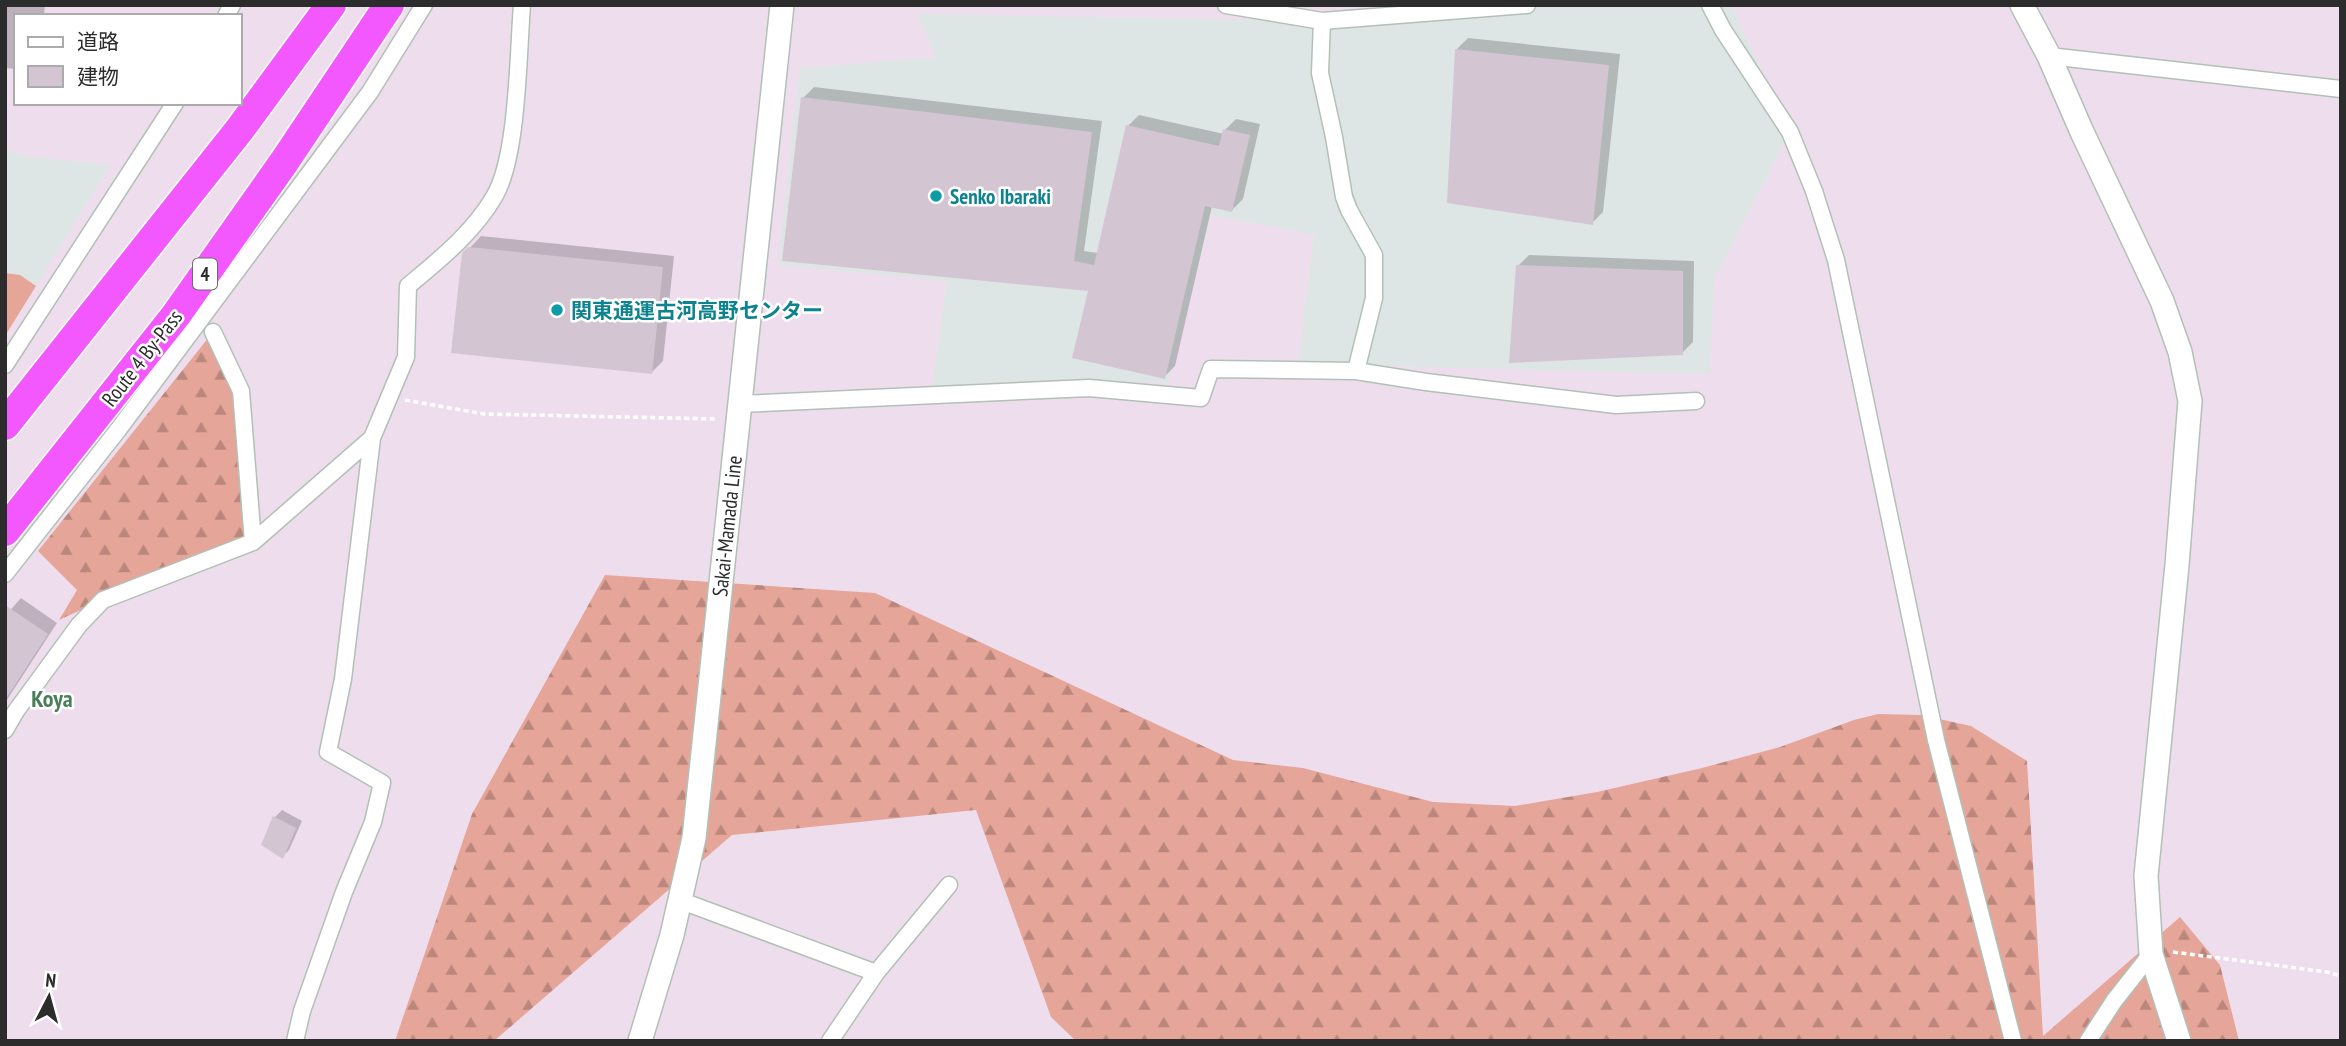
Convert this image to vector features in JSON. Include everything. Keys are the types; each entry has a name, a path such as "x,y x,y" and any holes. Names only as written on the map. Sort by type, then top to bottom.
{"highway":[{"path":"6,422 240,129 331,5"},
{"name":"Route 4 By-Pass","path":"5,531 176,315 284,162 389,5"}],"street":[{"path":"5,574 118,430 370,92 424,5"},
{"path":"295,1041 302,1011 344,891 373,822 382,783 328,751 344,679 372,438 406,357 408,286 458,243 494,198 503,178 512,131 522,5"},
{"name":"Sakai-Mamada Line","path":"640,1041 672,934 694,838 782,5"},
{"path":"1226,5 1322,21 1527,5"},
{"path":"1710,5 1723,30 1790,132 1814,191 1836,260 1936,740 2013,1041"},
{"path":"2022,5 2049,57 2162,301 2180,352 2190,401 2147,876 2150,952 2179,1041"},
{"path":"1322,21 1320,73 1344,197 1374,255 1374,298 1356,371"},
{"path":"2049,57 2341,89"},
{"path":"5,365 174,105"},
{"path":"213,332 242,391 253,542"},
{"path":"739,412 1090,388 1200,398 1211,369 1356,371 1616,405 1696,401"},
{"path":"5,730 71,636 103,600 253,542 372,438"},
{"path":"830,1041 876,973 949,885"},
{"path":"679,900 876,973"},
{"path":"2088,1041 2150,952"}],"path":[{"path":"389,397 484,414 739,412"},
{"path":"2150,952 2327,972 2341,976"}],"shaded area":[{"path":"1509,5 1731,5 1790,132 1714,280 1710,374 1298,364 1314,235 1211,215 1168,383 1096,381 932,386 947,281 778,265 800,68 936,57 917,14 1322,21"},
{"path":"5,150 27,156 110,165 36,286 20,275 5,273"}],"green space":[{"path":"5,273 20,275 36,286 5,336"},
{"path":"213,332 241,391 253,542 103,600 59,620 77,590 38,551"},
{"path":"605,575 875,593 1233,760 1303,768 1433,802 1515,806 1597,792 1780,747 1878,714 1921,715 1971,726 2027,761 2043,1036 2180,917 2220,965 2239,1041 1076,1041 1051,1017 976,810 732,835 494,1041 395,1041 472,814"}],"building":[{"path":"1455,49 1609,65 1593,225 1447,203"},
{"name":"Senko Ibaraki","path":"801,97 1092,132 1074,261 1094,265 1126,125 1219,146 1223,129 1250,135 1232,212 1205,206 1165,379 1072,358 1088,291 782,261"},
{"name":"関東通運古河高野センター","path":"468,247 663,267 652,374 451,353 462,253"},
{"path":"1516,265 1683,271 1683,355 1509,363"},
{"path":"5,605 48,634 5,700"},
{"path":"273,816 296,828 283,859 261,845"}],"place":[{"name":"Senko Ibaraki","path":"936,196"},
{"name":"関東通運古河高野センター","path":"557,310"}],"district":[{"name":"Koya","path":"52,698"}]}
